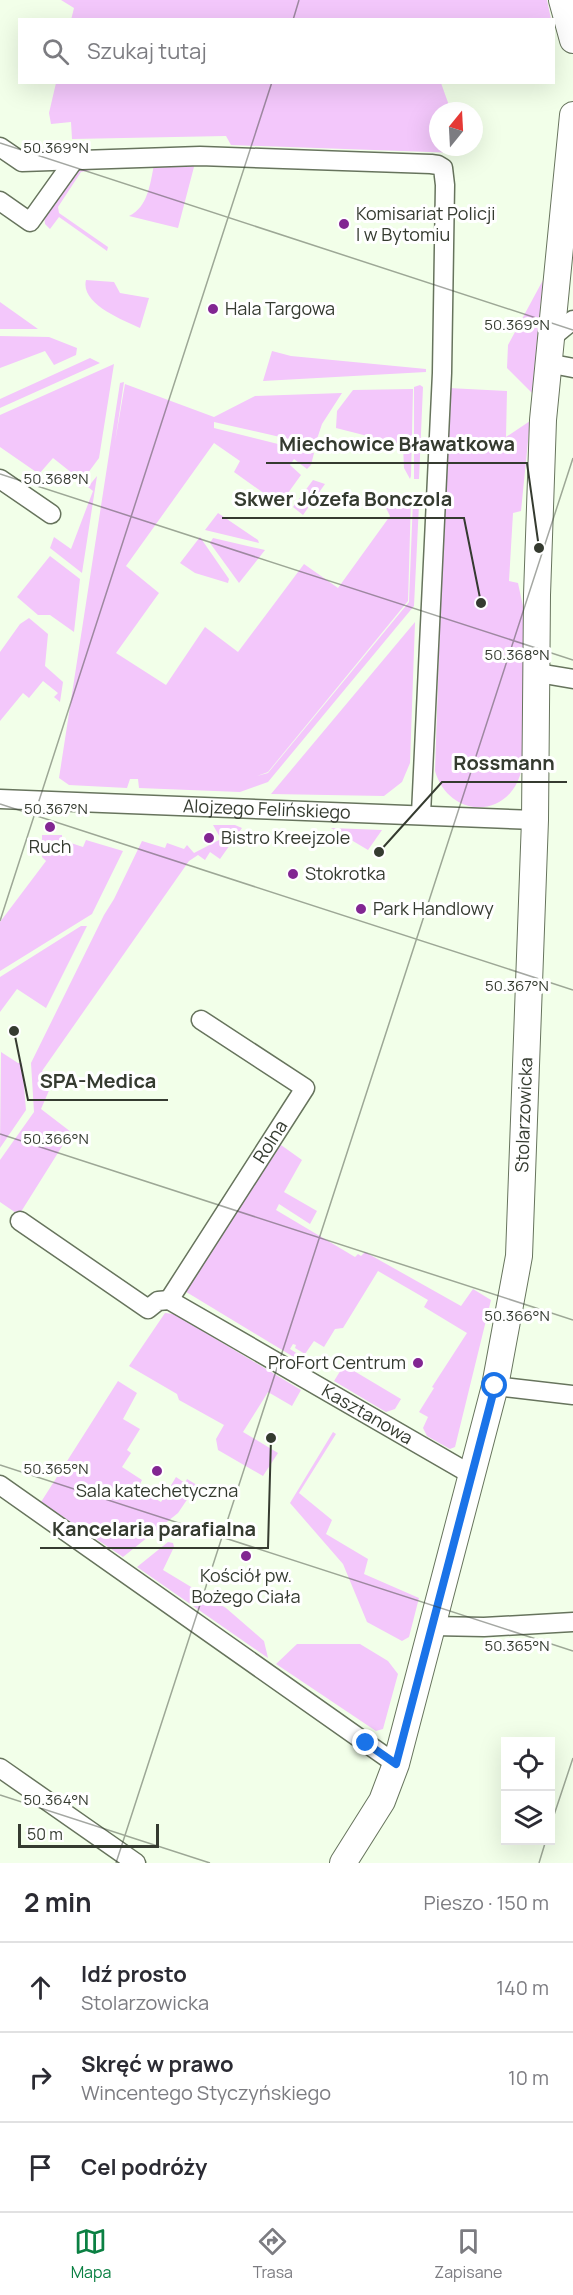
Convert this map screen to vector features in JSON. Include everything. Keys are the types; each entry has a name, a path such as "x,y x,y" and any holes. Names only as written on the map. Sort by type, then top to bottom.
{"street":[{"path":"562,0 573,40"},
{"name":"Stolarzowicka","path":"344,1863 382,1801 396,1764 495,1386 519,1256 535,820 539,518 543,420 551,338 566,246 573,114"},
{"path":"0,147 22,162 200,156 370,160 431,164 443,168 445,185 441,373 420,814"},
{"path":"0,201 30,222 75,159"},
{"path":"551,338 573,320"},
{"path":"548,363 573,368"},
{"path":"0,479 51,514"},
{"path":"538,674 573,679"},
{"name":"Alojzego Felińskiego","path":"2,803 420,814 535,820"},
{"name":"Rolna","path":"169,1300 305,1088 201,1020"},
{"path":"20,1221 147,1309 158,1301 169,1300"},
{"name":"Kasztanowa","path":"169,1300 472,1475"},
{"path":"495,1386 573,1395"},
{"path":"0,1485 396,1764"},
{"path":"432,1626 484,1627 573,1622"},
{"path":"0,1768 136,1863"}],"shaded area":[{"path":"61,0 547,0 551,18 72,18 74,8"},
{"path":"56,84 441,84 448,102 429,102 429,152 231,145 226,136 72,139 71,122 51,124 49,113"},
{"path":"195,163 178,228 129,216 144,201 154,165"},
{"path":"98,164 96,169 81,172 58,207 59,213 108,247 107,251 59,217 50,229 45,224 44,214 83,165"},
{"path":"86,280 114,282 120,293 149,298 140,328 114,316 96,304 86,289"},
{"path":"543,280 532,393 507,368 508,345"},
{"path":"0,302 38,329 0,329"},
{"path":"0,336 49,337 77,348 76,355 54,365 45,351 0,368"},
{"path":"272,351 291,356 426,369 426,372 263,381"},
{"path":"90,358 100,363 0,408 0,399"},
{"path":"114,364 99,458 82,481 53,458 39,474 0,447 0,415"},
{"path":"124,382 115,442 125,384 214,417 255,396 342,393 322,424 315,445 214,422 214,428 314,453 311,465 307,469 294,459 290,465 301,475 283,500 272,499 234,472 240,461 214,443 126,566 159,593 116,653 166,685 205,627 238,652 304,564 338,588 390,516 386,508 386,501 398,496 411,499 408,601 268,772 257,776 268,773 409,602 413,500 419,505 414,606 268,782 240,792 139,788 138,779 130,779 127,788 69,785 59,778 120,383"},
{"path":"420,385 423,387 419,479 414,479 414,387"},
{"path":"448,388 507,391 506,437 530,421 521,511 513,513 509,581 518,583 524,611 522,767 516,784 507,797 494,804 481,807 467,805 454,799 443,787 435,771"},
{"path":"413,389 410,479 404,468 403,445 336,428 337,411 353,390"},
{"path":"97,476 82,573 50,548 54,537 71,549 93,491 88,487"},
{"path":"313,480 325,484 303,515 293,507"},
{"path":"218,513 258,540 259,543 205,530"},
{"path":"200,537 229,579 228,583 195,573 180,563"},
{"path":"213,538 265,550 239,583 210,543"},
{"path":"50,556 80,579 74,632 50,615 38,615 17,597"},
{"path":"29,618 48,634 45,666 63,682 60,702 54,697 58,693 43,681 29,698 23,693 0,721 0,652 20,624"},
{"path":"415,622 410,763 402,782 384,796 271,794"},
{"path":"213,825 235,825 242,828 220,859 210,852 205,860 198,855 189,861 42,1071 54,1079 41,1109 71,1132 19,1215 0,1202 0,1160 34,1112 31,1063 104,915 142,841 165,848 167,843 184,849 187,845 194,853 221,839"},
{"path":"331,828 382,830 368,850"},
{"path":"42,835 62,835 62,840 83,847 86,840 123,851 92,914 0,971 0,922 46,861 42,857"},
{"path":"81,926 87,926 46,1008 17,989 0,1012 0,977"},
{"path":"1,1052 18,1063 22,1063 26,1110 0,1148"},
{"path":"281,1145 302,1160 284,1192 317,1211 310,1224 279,1204 276,1210 355,1257 365,1252 461,1306 473,1289 491,1300 455,1447 450,1449 427,1436 423,1428 428,1417 419,1412 434,1388 432,1387 467,1333 424,1307 428,1300 378,1271 343,1328 335,1329 324,1347 314,1341 305,1354 293,1344 290,1349 309,1361 307,1365 183,1290"},
{"path":"165,1313 174,1314 301,1390 292,1406 268,1392 243,1432 278,1453 263,1476 218,1450 216,1439 224,1425 179,1400 177,1394 129,1366"},
{"path":"344,1365 401,1399 395,1409 386,1412 334,1381"},
{"path":"118,1381 137,1393 123,1419 140,1429 127,1450 131,1453 122,1467 142,1480 138,1488 161,1502 176,1477 185,1483 187,1479 197,1485 178,1513 123,1557 41,1502"},
{"path":"333,1432 336,1434 299,1493 332,1520 326,1534 368,1559 364,1574 419,1598 409,1637 402,1641 367,1622 343,1564 290,1503"},
{"path":"168,1542 173,1543 174,1547 163,1570 226,1608 264,1641 268,1658 137,1567"},
{"path":"297,1644 360,1644 388,1661 398,1674 383,1729 376,1731 276,1664"}],"place":[{"name":"Komisariat Policji I w Bytomiu","path":"344,224"},
{"name":"Hala Targowa","path":"213,309"},
{"name":"Miechowice Bławatkowa","path":"539,548"},
{"name":"Skwer Józefa Bonczola","path":"481,603"},
{"name":"Ruch","path":"50,827"},
{"name":"Bistro Kreejzole","path":"209,838"},
{"name":"Rossmann","path":"379,852"},
{"name":"Stokrotka","path":"293,874"},
{"name":"Park Handlowy","path":"361,909"},
{"name":"SPA-Medica","path":"14,1031"},
{"name":"ProFort Centrum","path":"418,1363"},
{"name":"Kancelaria parafialna","path":"271,1438"},
{"name":"Sala katechetyczna","path":"157,1471"},
{"name":"Kościół pw. Bożego Ciała","path":"246,1556"}],"route":[{"path":"366,1743 396,1764 495,1386"}]}
